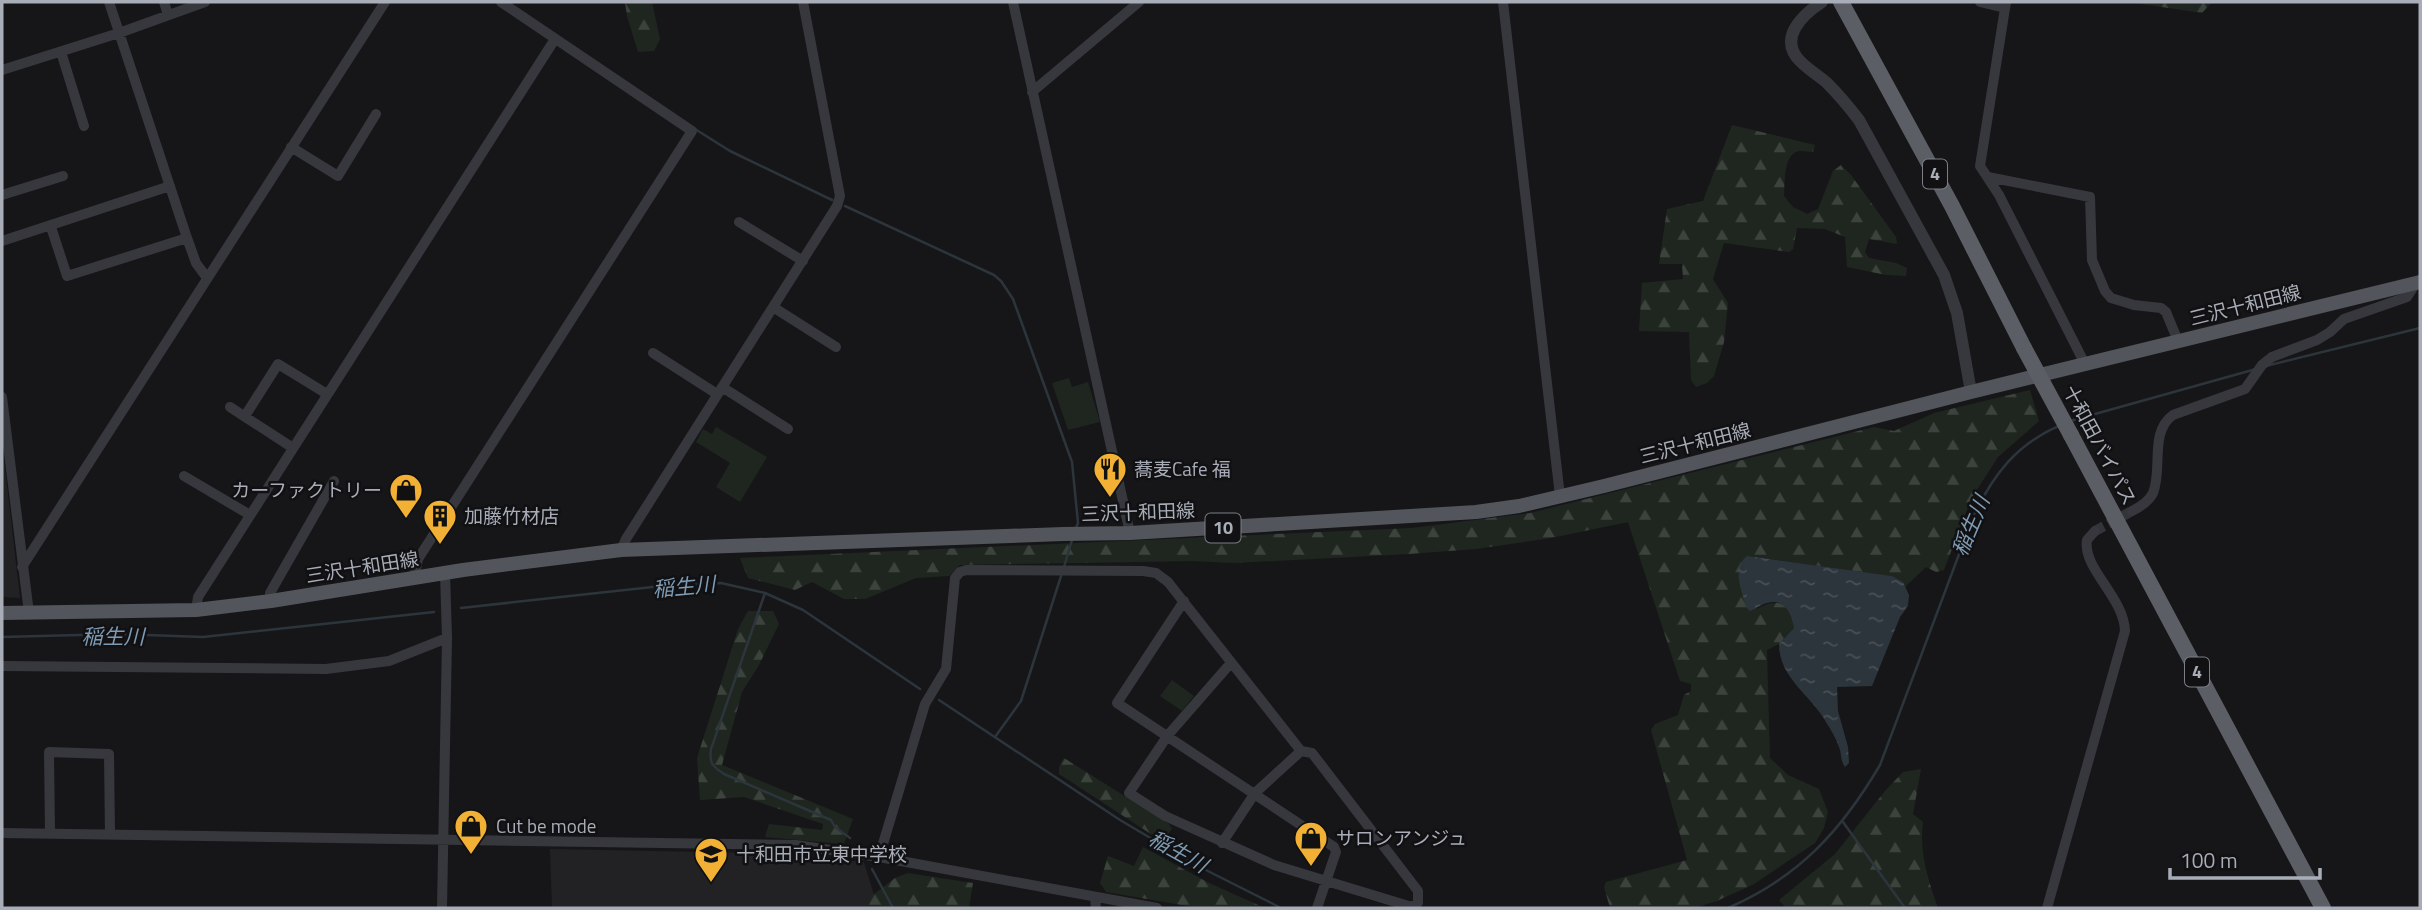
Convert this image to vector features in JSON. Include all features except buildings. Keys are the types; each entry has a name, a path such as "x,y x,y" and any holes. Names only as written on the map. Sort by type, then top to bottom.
{"highway":[{"name":"十和田バイパス","path":"1841,2 2323,908"}],"main road":[{"name":"三沢十和田線","path":"2,613 196,610 621,550 1130,533 1434,516 1519,506 2418,283"}],"street":[{"path":"109,2 187,238 196,263 207,278"},
{"path":"164,2 168,15"},
{"path":"2,70 205,2"},
{"path":"22,567 385,2"},
{"path":"414,578 418,559 692,131 501,2"},
{"path":"621,550 837,206 840,196 803,2"},
{"path":"1013,2 1130,533"},
{"path":"1032,92 1139,2"},
{"path":"1503,2 1560,496"},
{"path":"1822,2 1797,23 1792,33 1794,52 1800,61 1844,101 1859,120 1944,275 1957,313 1971,392"},
{"path":"1980,2 2006,5 1980,166 2085,364"},
{"path":"196,610 198,597 555,39"},
{"path":"61,52 84,126"},
{"path":"291,147 338,176 376,114"},
{"path":"2,195 63,176"},
{"path":"1988,177 2090,197 2092,260 2105,291 2111,298 2134,305 2161,308 2166,312 2178,341"},
{"path":"2,241 170,186"},
{"path":"739,222 803,261"},
{"path":"51,227 67,276 187,238"},
{"path":"2132,511 2151,497 2154,491 2157,455 2163,428 2173,415 2245,389 2260,369 2286,351 2317,340 2344,318 2407,297 2418,283"},
{"path":"773,307 835,347"},
{"path":"653,353 788,429"},
{"path":"244,416 278,364 327,394"},
{"path":"2,397 29,613"},
{"path":"230,407 293,448"},
{"path":"184,476 250,515"},
{"path":"271,601 270,593 334,481"},
{"path":"2047,908 2125,631 2120,609 2088,559 2087,540 2095,531"},
{"path":"879,857 925,704 946,669 955,578 960,572 1143,571 1156,573 1168,582 1301,751 1312,753 1418,891 1418,903 1412,907 1274,865 1165,816 1129,793 1168,735 1230,664"},
{"path":"442,908 447,638 445,573"},
{"path":"1184,601 1117,703 1334,847 1336,852 1317,908"},
{"path":"2,666 326,670 389,660 447,638"},
{"path":"1222,843 1255,793 1301,751"},
{"path":"50,833 49,752 109,754 110,834"},
{"path":"2,833 796,845 879,857 1096,903 1157,908"}],"shaded area":[{"path":"2,442 20,598 2,597"},
{"name":"十和田市立東中学校","path":"550,849 757,853 864,862 878,908 552,908"}],"green space":[{"path":"625,2 652,2 660,39 654,51 638,52"},
{"path":"2128,2 2212,2 2202,13"},
{"path":"1732,125 1815,145 1813,152 1798,151 1792,155 1786,172 1784,196 1793,207 1807,214 1818,209 1833,171 1841,165 1896,237 1897,244 1869,239 1865,252 1869,258 1907,268 1906,276 1847,267 1845,237 1825,229 1797,228 1793,249 1789,252 1724,243 1713,279 1728,303 1724,342 1714,376 1707,383 1696,387 1691,380 1689,332 1639,331 1642,283 1683,279 1682,264 1659,264 1667,209 1703,201"},
{"path":"1069,378 1072,387 1088,382 1100,422 1068,430 1052,383"},
{"path":"2030,390 2039,421 1998,457 1971,499 1944,570 1936,572 1926,567 1905,587 1903,582 1892,576 1747,556 1757,609 1772,603 1783,605 1790,613 1794,628 1779,644 1767,650 1770,758 1788,775 1819,789 1828,812 1824,828 1815,843 1754,884 1694,908 1610,908 1604,887 1606,882 1687,860 1651,730 1655,724 1678,715 1684,695 1691,691 1691,684 1680,681 1628,522 1551,538 1476,549 1409,554 1234,563 1192,561 960,565 949,576 916,578 865,599 844,599 812,582 795,590 748,578 740,558 1412,528 1530,513 1874,427 1894,431 1934,413"},
{"path":"716,427 767,457 740,502 716,487 730,463 696,442 703,429 712,434"},
{"path":"748,611 773,611 779,624 742,692 722,765 853,819 844,844 765,837 769,824 822,830 823,824 744,797 700,800 697,758 738,629"},
{"path":"1172,680 1194,696 1182,711 1160,696"},
{"path":"1064,758 1169,824 1172,829 1160,840 1059,774"},
{"path":"1921,769 1913,814 1923,822 1923,855 1938,908 1786,908 1779,900 1835,854 1903,772"},
{"path":"1143,847 1209,883 1265,908 1199,908 1106,892 1100,883 1108,856 1134,866"},
{"path":"908,873 973,883 969,908 869,908 869,898 895,878"}],"water":[{"path":"1747,556 1892,576 1903,582 1909,595 1908,606 1900,617 1872,686 1837,687 1838,711 1848,747 1849,763 1845,767 1830,728 1784,667 1779,644 1794,628 1786,608 1773,602 1750,611 1746,607 1739,573 1742,561"}],"waterway":[{"path":"695,129 730,151 832,200"},
{"path":"845,206 994,275 1001,281 1013,299 1072,462 1078,523 1075,530"},
{"name":"稲生川","path":"2266,366 2420,328"},
{"name":"稲生川","path":"2070,421 2256,369"},
{"name":"稲生川","path":"1728,908 1753,896 1797,867 1816,850 1850,811 1880,765 1981,502 1998,474 2019,451 2031,441 2061,425"},
{"path":"1064,567 1072,540"},
{"path":"995,737 1021,701 1062,573"},
{"name":"稲生川","path":"461,608 680,584 721,583 765,593 803,610 920,689"},
{"path":"765,593 711,749 711,761 724,774 831,820 835,827 850,838"},
{"name":"稲生川","path":"2,637 118,634 203,637 434,612"},
{"name":"稲生川","path":"939,700 1120,820 1196,865 1281,908"},
{"path":"1843,822 1905,908"},
{"path":"872,869 893,908"}],"tunnel":[{"path":"2095,531 2132,511"}],"place":[{"name":"蕎麦Cafe 福","path":"1110,499"},
{"name":"カーファクトリー","path":"406,520"},
{"name":"加藤竹材店","path":"440,546"},
{"name":"Cut be mode","path":"471,856"},
{"name":"サロンアンジュ","path":"1311,868"},
{"name":"十和田市立東中学校","path":"711,884"}]}
